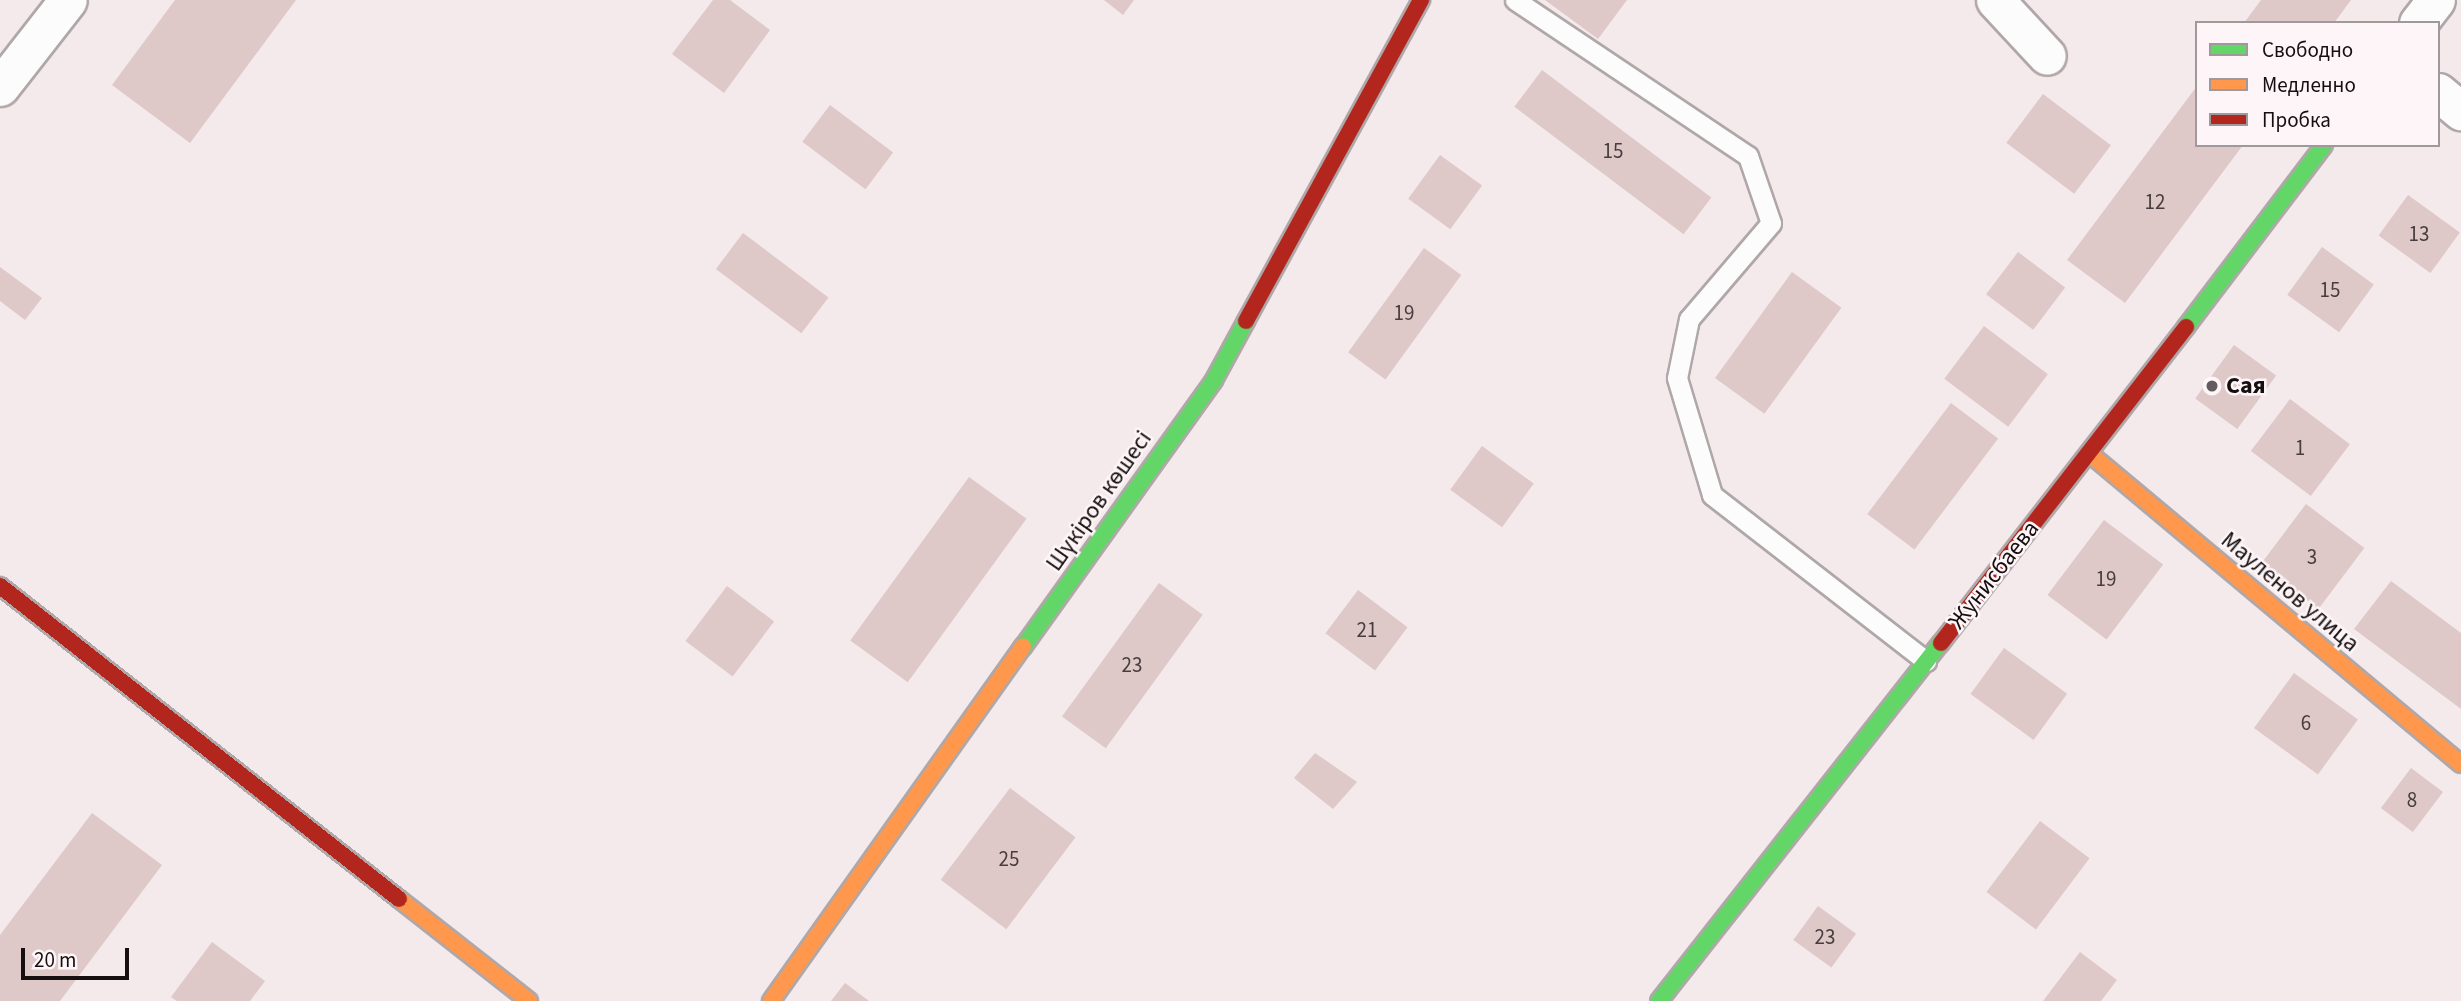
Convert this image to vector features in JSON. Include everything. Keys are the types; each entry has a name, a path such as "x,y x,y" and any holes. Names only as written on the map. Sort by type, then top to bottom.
{"street":[{"path":"0,87 68,0"},
{"name":"Шүкіров көшесі","path":"771,1001 1214,380 1421,0"},
{"path":"1995,0 2047,56"},
{"path":"2420,21 2436,0"},
{"path":"2440,94 2461,111"},
{"name":"Жунисбаева","path":"1659,1001 2090,454 2322,147"},
{"name":"Мауленов улица","path":"2090,454 2461,764"},
{"path":"0,586 529,1001"}],"lane":[{"path":"1515,0 1748,156 1771,223 1689,319 1676,378 1712,495 1926,661"}],"building":[{"path":"175,0 296,0 190,143 112,85"},
{"path":"713,0 730,0 770,30 724,93 672,54"},
{"path":"1104,0 1134,0 1123,15"},
{"path":"1545,0 1627,0 1598,39"},
{"path":"2261,0 2351,0 2335,21 2245,21"},
{"path":"1542,70 1711,198 1684,234 1514,107"},
{"path":"2195,89 2195,147 2242,147 2125,303 2067,260"},
{"path":"2043,94 2111,145 2074,194 2006,143"},
{"path":"830,105 893,153 865,189 802,142"},
{"path":"1440,155 1482,186 1450,229 1408,199"},
{"path":"2408,195 2460,233 2430,273 2379,235"},
{"path":"743,233 828,297 801,333 716,269"},
{"path":"2322,247 2374,285 2339,332 2287,295"},
{"path":"1424,248 1461,275 1385,379 1348,352"},
{"path":"2018,252 2065,288 2033,330 1986,294"},
{"path":"0,267 42,298 25,320 0,301"},
{"path":"1792,272 1841,308 1764,414 1715,378"},
{"path":"1984,326 2048,374 2008,427 1944,379"},
{"path":"2234,345 2276,376 2237,429 2195,398"},
{"path":"2290,399 2350,444 2311,496 2251,451"},
{"path":"1951,403 1998,439 1914,550 1867,514"},
{"path":"1482,446 1534,484 1502,527 1450,490"},
{"path":"969,477 1026,519 908,682 850,640"},
{"path":"2306,504 2364,548 2319,609 2260,565"},
{"path":"2104,520 2163,565 2107,640 2047,595"},
{"path":"2391,581 2461,633 2461,709 2354,629"},
{"path":"1159,583 1203,615 1106,748 1062,716"},
{"path":"727,586 774,622 733,677 685,641"},
{"path":"1358,590 1408,627 1375,670 1326,633"},
{"path":"2004,648 2067,694 2034,740 1970,694"},
{"path":"2294,673 2358,719 2318,774 2254,728"},
{"path":"1315,753 1357,782 1333,809 1294,778"},
{"path":"2411,768 2443,792 2413,832 2381,808"},
{"path":"1010,788 1075,837 1006,929 941,880"},
{"path":"92,813 162,865 60,1001 0,1001 0,935"},
{"path":"2040,821 2090,858 2036,929 1986,892"},
{"path":"1818,906 1856,934 1831,968 1793,940"},
{"path":"212,942 265,981 250,1001 177,1001 171,997"},
{"path":"2080,952 2117,980 2101,1001 2043,1001"},
{"path":"845,983 869,1001 831,1001"}],"traffic: fast":[{"path":"2186,327 2322,147"},
{"path":"1023,647 1214,380 1246,321"},
{"path":"1659,1001 1941,643"}],"traffic: slow":[{"path":"2090,454 2461,764"},
{"path":"771,1001 1023,647"},
{"path":"399,899 529,1001"}],"traffic: jam":[{"path":"1246,321 1421,0"},
{"path":"1941,643 2186,327"},
{"path":"0,586 399,899"}],"place":[{"name":"Сая","path":"2212,386"}]}
